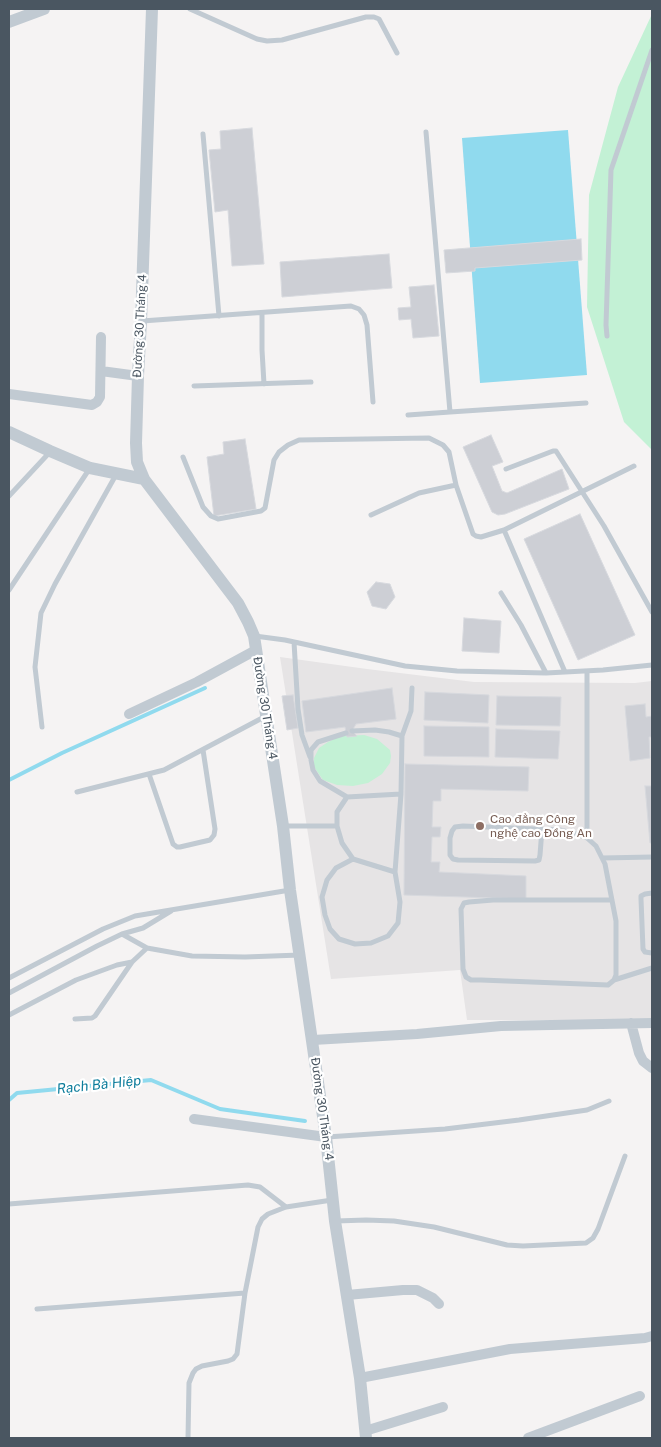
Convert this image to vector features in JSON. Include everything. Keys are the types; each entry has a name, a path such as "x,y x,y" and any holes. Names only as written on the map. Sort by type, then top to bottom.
{"street":[{"path":"9,22 44,9"},
{"name":"Đường 30 Tháng 4","path":"152,9 138,376 137,462 144,479 238,603 254,636 313,1040 335,1221 360,1378 365,1435"},
{"path":"9,394 92,405 97,402 100,397 101,337"},
{"path":"101,371 138,376"},
{"path":"9,432 90,468 144,479"},
{"path":"129,714 197,682 256,650"},
{"path":"631,1023 643,1062 652,1068"},
{"path":"313,1040 417,1034 501,1026 652,1023"},
{"path":"194,1119 326,1137"},
{"path":"347,1295 417,1290 433,1298 439,1304"},
{"path":"360,1378 510,1349 652,1336"},
{"path":"528,1438 640,1396"},
{"path":"365,1435 442,1407"}],"lane":[{"path":"190,9 257,39 267,41 282,40 366,17 374,17 379,19 397,53"},
{"path":"607,336 611,170 652,50"},
{"path":"426,132 450,412"},
{"path":"203,134 220,316"},
{"path":"141,321 351,306 359,309 364,315 367,325 373,402"},
{"path":"262,313 264,384"},
{"path":"194,386 311,382"},
{"path":"408,415 586,403"},
{"path":"183,457 204,507 211,516 218,519 261,511 265,508 274,460 279,452 299,440 429,438 443,445 449,452 456,485 473,534 481,537 504,530 634,466"},
{"path":"9,496 50,451"},
{"path":"506,469 553,451 556,452 604,526 652,612"},
{"path":"9,590 90,468"},
{"path":"42,727 35,667 42,613 55,584 118,473"},
{"path":"371,516 419,493 456,485"},
{"path":"504,530 565,672"},
{"path":"501,593 521,625 546,674"},
{"path":"254,636 294,642 405,666 457,671 546,674 652,665"},
{"path":"294,642 298,709 302,735 313,770 320,781 347,797 401,794"},
{"path":"587,838 588,671"},
{"path":"353,859 336,868 327,880 322,897 325,915 330,929 339,939 355,944 371,943 388,936 398,923 400,902 395,872 401,794 402,736 411,711 412,688"},
{"path":"77,792 164,770 266,716"},
{"path":"352,731 376,730 402,736"},
{"path":"311,760 311,750 318,742 346,733"},
{"path":"148,774 173,844 180,847 210,840 214,835 215,829 202,750"},
{"path":"347,797 337,812 337,826 342,842 353,859 395,872"},
{"path":"283,826 337,826"},
{"path":"542,829 539,860 458,860 450,856 450,838 455,827 463,826 542,829 560,830 587,838 596,846 602,858 616,921 616,976 614,980"},
{"path":"602,858 652,857"},
{"path":"9,978 103,929 135,916 290,890"},
{"path":"652,893 641,896 641,899 643,949 645,952 652,954"},
{"path":"612,900 494,900 464,903 461,909 466,977 471,980 608,985 614,980 652,968"},
{"path":"9,992 122,934 142,928 174,909"},
{"path":"122,934 147,948 192,956 300,955"},
{"path":"76,1020 95,1016 132,962 147,948"},
{"path":"9,1015 76,980 117,965 132,962"},
{"path":"326,1137 446,1129 520,1120 587,1110 609,1101"},
{"path":"335,1221 394,1221 443,1229 506,1245 586,1243 593,1238 598,1229 625,1156"},
{"path":"9,1204 248,1185 260,1187 286,1207"},
{"path":"188,1438 189,1383 193,1373 202,1366 233,1359 237,1354 258,1227 262,1219 268,1214 286,1207 333,1200"},
{"path":"37,1308 246,1293"}],"shaded area":[{"name":"Cao đẳng Công nghệ cao Đồng An","path":"280,657 474,682 635,683 652,681 652,1020 467,1020 460,970 331,979"}],"green space":[{"path":"652,14 652,450 624,422 587,307 589,195 618,87"},
{"path":"364,735 377,739 390,750 390,763 382,774 368,783 353,786 337,785 323,780 314,767 314,758 319,748 338,737"}],"water":[{"path":"568,130 587,375 480,383 462,138"}],"building":[{"path":"252,128 264,264 232,266 228,210 215,212 209,150 221,149 220,131"},
{"path":"581,239 582,260 475,268 475,271 446,273 444,250"},
{"path":"389,254 392,288 282,297 280,262"},
{"path":"434,285 439,336 413,338 411,319 399,320 398,308 411,307 409,287"},
{"path":"491,435 503,462 492,466 502,491 507,493 562,469 569,489 505,514 498,515 492,512 463,447"},
{"path":"245,439 256,509 214,516 207,457 224,454 223,442"},
{"path":"580,514 635,635 578,660 524,539"},
{"path":"376,582 390,584 395,597 386,609 372,606 367,592"},
{"path":"464,618 501,621 499,653 462,651"},
{"path":"392,688 396,719 356,724 352,731 357,736 347,737 345,727 306,732 302,701"},
{"path":"425,692 489,695 488,723 424,720"},
{"path":"293,695 298,728 287,730 282,696"},
{"path":"497,696 561,697 560,726 496,725"},
{"path":"645,704 646,717 652,716 652,737 649,737 650,758 630,761 625,706"},
{"path":"424,726 489,727 489,757 424,756"},
{"path":"496,729 560,731 558,759 495,757"},
{"path":"405,764 529,767 528,791 441,789 441,801 433,801 432,827 441,827 440,837 432,837 431,862 440,862 439,872 526,876 526,899 404,895"},
{"path":"645,786 652,786 652,843 650,843"}],"waterway":[{"path":"9,780 62,753 205,688"},
{"name":"Rạch Bà Hiệp","path":"9,1100 17,1093 151,1080 220,1109 305,1121"}],"place":[{"name":"Cao đẳng Công nghệ cao Đồng An","path":"480,826"}]}
